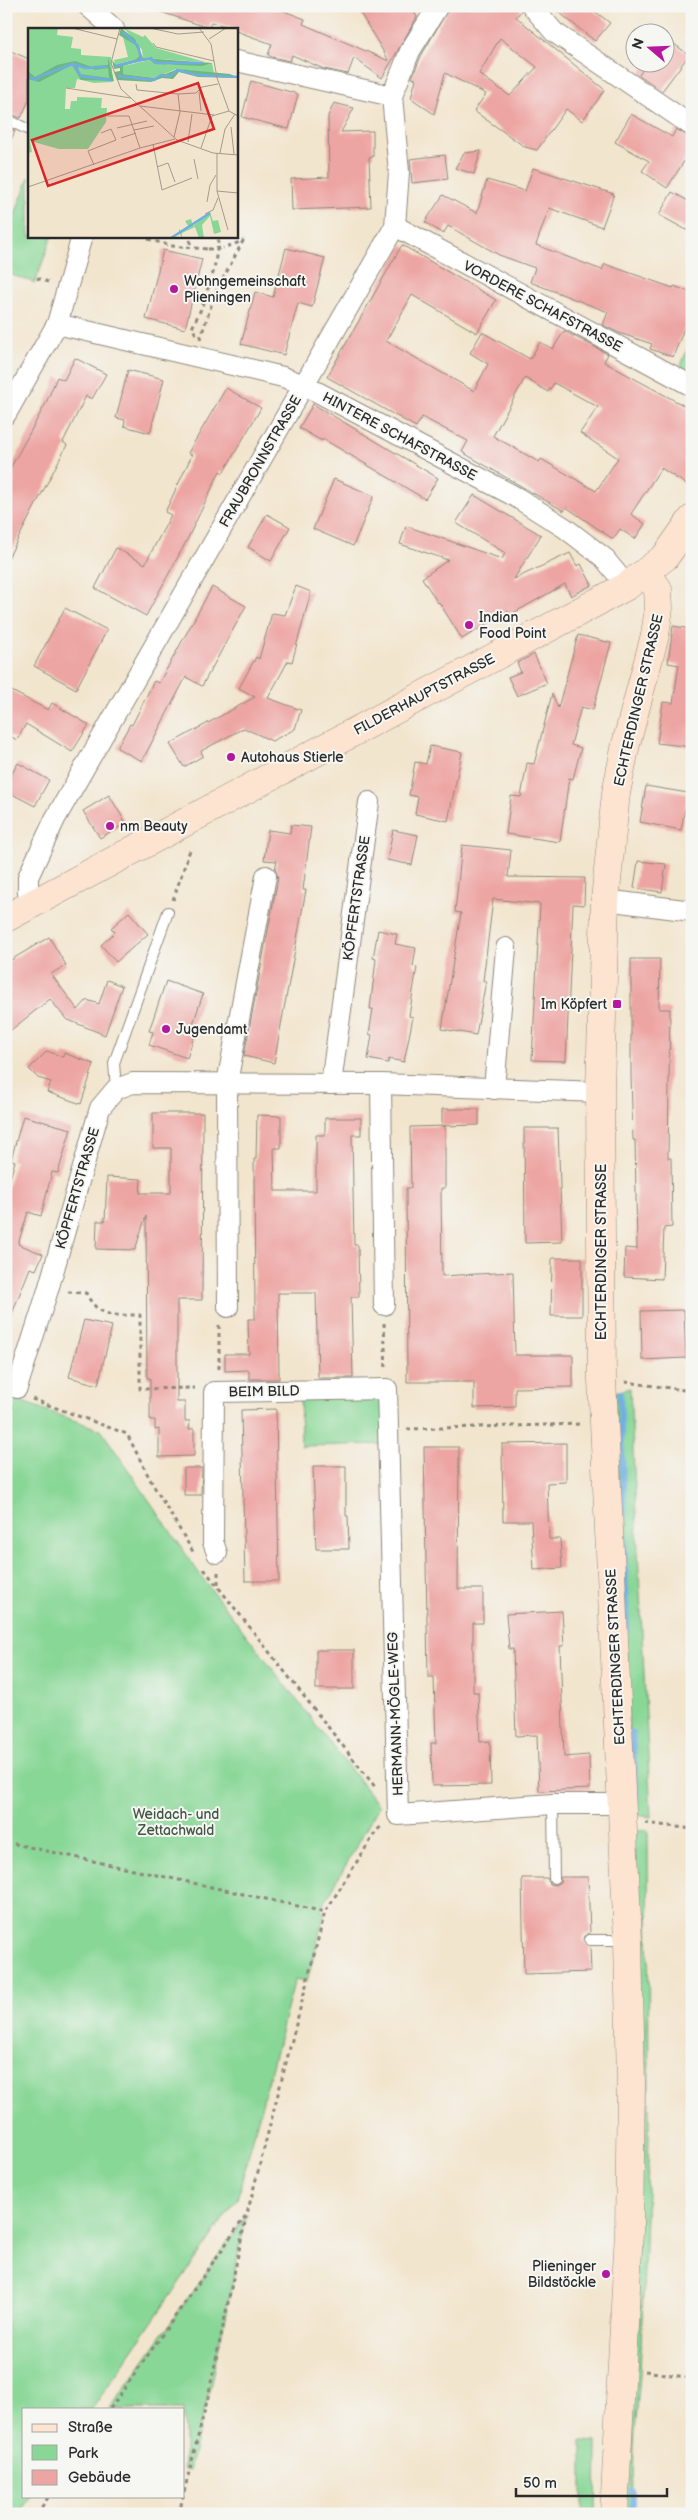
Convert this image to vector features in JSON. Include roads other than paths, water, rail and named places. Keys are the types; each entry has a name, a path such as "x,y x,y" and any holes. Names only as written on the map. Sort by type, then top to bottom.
{"street":[{"path":"88,6 113,28"},
{"name":"FRAUBRONNSTRASSE","path":"34,902 28,892 28,877 55,819 395,226 399,172 392,96 410,51 438,6"},
{"path":"532,6 554,32 692,126"},
{"path":"238,61 392,96"},
{"name":"VORDERE SCHAFSTRASSE","path":"395,226 692,386"},
{"path":"6,414 57,324 81,238"},
{"name":"HINTERE SCHAFSTRASSE","path":"57,324 283,377 304,385 516,497 565,528 603,557 637,579"},
{"name":"FILDERHAUPTSTRASSE","path":"6,918 637,579 665,557 692,519"},
{"name":"ECHTERDINGER STRASSE","path":"614,2514 614,2476 622,2368 630,2176 631,2083 628,1940 602,1379 600,1092 605,900 616,793 626,744 655,635 660,608 658,589 637,579"},
{"name":"KÖPFERTSTRASSE","path":"332,1084 369,802"},
{"path":"228,1307 227,1083 266,876"},
{"path":"605,900 692,912"},
{"path":"494,1089 506,948"},
{"path":"116,1089 133,1084 227,1083 381,1084 600,1092"},
{"path":"381,1084 384,1305"},
{"name":"KÖPFERTSTRASSE","path":"11,1386 48,1290 100,1108 116,1089"},
{"name":"BEIM BILD","path":"209,1559 213,1542 214,1392 210,1390 387,1389"},
{"name":"HERMANN-MÖGLE-WEG","path":"387,1389 398,1815 553,1804 622,1813"}],"lane":[{"path":"6,119 28,130"},
{"path":"116,1089 114,1063 168,912"},
{"path":"553,1804 554,1878"},
{"path":"590,1940 628,1940"}],"waterway":[{"path":"620,1393 627,1630"},
{"path":"632,1733 636,1799"},
{"path":"632,2491 632,2514"}],"place":[{"name":"Wohngemeinschaft Plieningen","path":"174,289"},
{"name":"Indian Food Point","path":"469,625"},
{"name":"Autohaus Stierle","path":"231,757"},
{"name":"nm Beauty","path":"110,826"},
{"name":"Im Köpfert","path":"617,1004"},
{"name":"Jugendamt","path":"166,1029"},
{"name":"Plieninger Bildstöckle","path":"606,2274"}],"park label":[{"name":"Weidach- und Zettachwald","path":"176,1822"}]}
